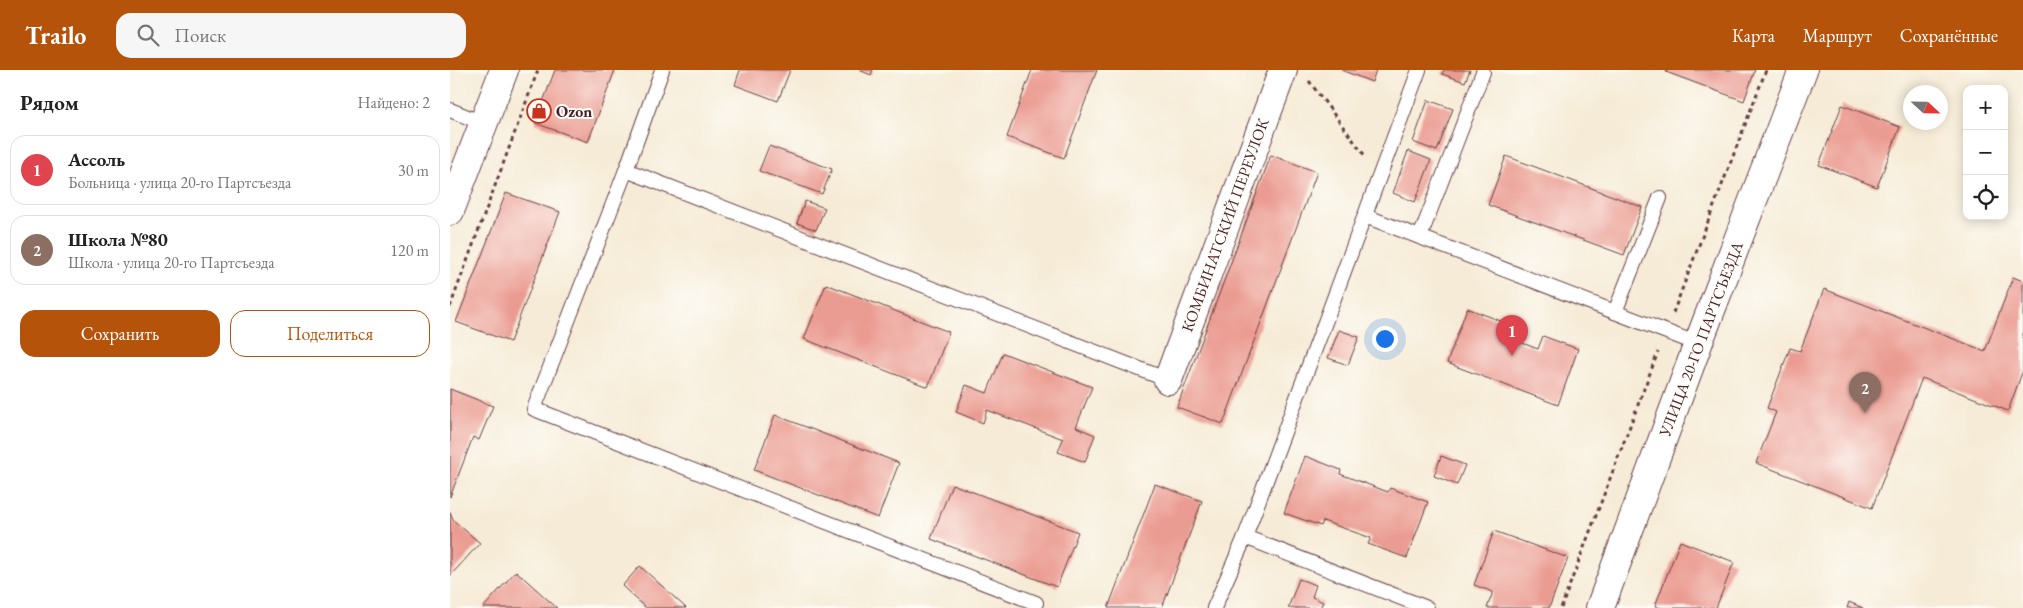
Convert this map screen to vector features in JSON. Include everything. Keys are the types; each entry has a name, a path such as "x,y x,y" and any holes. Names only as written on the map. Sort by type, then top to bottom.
{"street":[{"path":"450,211 485,124 504,70"},
{"name":"УЛИЦА 20-ГО ПАРТСЪЕЗДА","path":"1600,608 1698,344 1803,70"},
{"name":"КОМБИНАТСКИЙ ПЕРЕУЛОК","path":"1168,380 1295,74"}],"lane":[{"path":"662,70 626,170 534,409 1036,603"},
{"path":"1214,608 1245,537 1419,70"},
{"path":"1420,237 1483,72"},
{"path":"450,110 485,124"},
{"path":"626,170 1168,380"},
{"path":"1615,312 1660,198"},
{"path":"1365,216 1698,344"},
{"path":"1245,537 1428,608"}],"path":[{"path":"450,307 538,70"},
{"path":"1295,74 1380,175"}],"building":[{"path":"555,70 615,70 588,142 535,123"},
{"path":"740,70 790,70 778,101 735,85"},
{"path":"859,70 873,70 871,75"},
{"path":"1032,70 1097,70 1064,158 1007,137"},
{"path":"1341,70 1376,70 1372,82"},
{"path":"1444,70 1470,70 1465,82 1442,74"},
{"path":"1667,70 1755,70 1744,101 1666,72"},
{"path":"1428,100 1453,109 1437,151 1413,142"},
{"path":"1842,105 1900,127 1877,187 1819,165"},
{"path":"769,146 832,169 822,194 759,171"},
{"path":"1408,151 1431,160 1415,202 1393,193"},
{"path":"1271,155 1317,172 1223,424 1177,407"},
{"path":"1506,156 1642,207 1624,255 1488,205"},
{"path":"506,193 560,212 510,342 456,322"},
{"path":"805,201 825,208 816,230 797,223"},
{"path":"2013,277 2023,281 2023,370 2008,411 1922,378 1872,508 1756,463 1776,412 1767,408 1790,348 1800,351 1824,289 1985,351"},
{"path":"826,284 949,332 928,387 804,339"},
{"path":"1467,308 1506,323 1501,335 1538,349 1543,336 1578,349 1558,405 1447,363"},
{"path":"1339,330 1359,337 1348,365 1328,358"},
{"path":"1003,353 1092,387 1076,427 1095,435 1085,462 1058,452 1063,439 987,410 983,423 956,412 966,385 987,393"},
{"path":"450,389 493,406 479,440 473,437 450,497"},
{"path":"775,415 899,463 878,518 754,470"},
{"path":"1305,456 1341,470 1340,474 1388,492 1390,488 1428,502 1407,558 1368,544 1371,538 1323,521 1321,526 1284,513"},
{"path":"1441,456 1465,465 1457,485 1434,476"},
{"path":"952,484 1078,532 1057,587 931,539"},
{"path":"1155,484 1202,501 1162,608 1108,608"},
{"path":"450,512 453,520 480,543 450,576"},
{"path":"1494,531 1568,558 1549,608 1487,608 1493,592 1474,585"},
{"path":"1680,541 1734,562 1716,608 1661,608 1655,606"},
{"path":"640,566 686,608 646,608 622,586"},
{"path":"516,571 557,608 483,608"},
{"path":"1299,579 1316,585 1312,597 1323,602 1320,608 1288,608"},
{"path":"1849,602 1863,608 1847,608"}],"place":[{"name":"Ozon","path":"539,111"},
{"name":"Ассоль","path":"1512,356"},
{"name":"Школа №80","path":"1865,413"}]}
